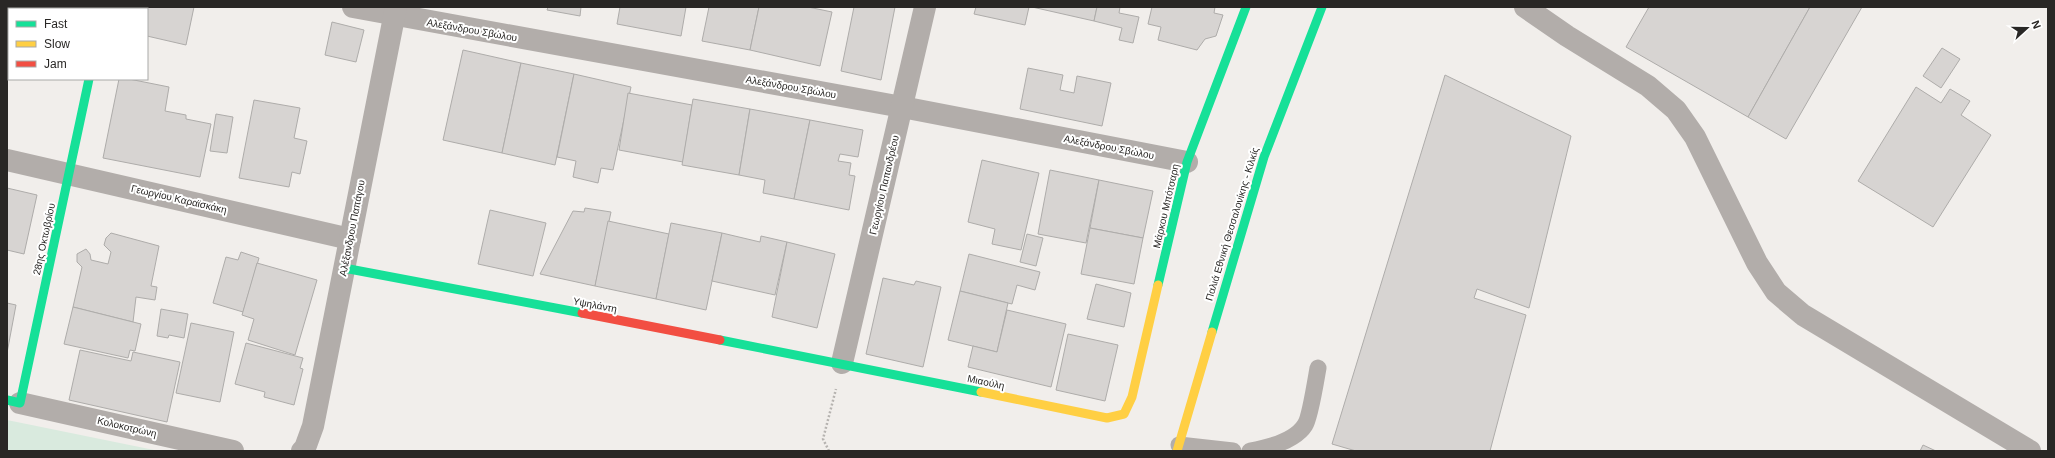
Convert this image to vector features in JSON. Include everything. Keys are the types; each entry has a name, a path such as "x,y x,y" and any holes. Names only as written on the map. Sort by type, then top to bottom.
{"street":[{"name":"Αλεξάνδρου Σβώλου","path":"353,7 395,11 1187,162"},
{"name":"Γεωργίου Παπανδρέου","path":"842,363 925,7"},
{"name":"Μάρκου Μπότσαρη","path":"1124,414 1132,398 1187,162 1246,7"},
{"name":"Παλιά Εθνική Θεσσαλονίκης - Κιλκίς","path":"1178,448 1264,157 1322,7"},
{"path":"1525,7 1567,36 1648,86 1676,110 1696,137 1757,263 1776,292 1803,315 2030,451"},
{"name":"Αλέξανδρου Παπάγου","path":"304,450 313,426 395,11"},
{"name":"28ης Οκτωβρίου","path":"14,402 69,174 88,80"},
{"name":"Γεωργίου Καραϊσκάκη","path":"7,160 350,239"},
{"name":"Υψηλάντη","path":"344,268 842,363"},
{"name":"Μιαούλη","path":"842,363 1107,418 1124,414"},
{"name":"Κολοκοτρώνη","path":"14,402 233,451"}],"lane":[{"path":"1250,451 1261,449 1295,436 1306,425 1318,368"},
{"path":"1178,448 1226,451"}],"path":[{"path":"829,451 823,439 842,363"}],"green space":[{"path":"7,420 159,451 7,451"}],"building":[{"path":"18,7 82,7 82,8"},
{"path":"194,7 186,45 148,36 148,8 130,8"},
{"path":"548,7 581,7 580,16 547,10"},
{"path":"620,7 686,7 681,36 617,24"},
{"path":"709,7 759,7 750,50 702,41"},
{"path":"759,7 808,7 832,12 820,66 750,50"},
{"path":"854,7 895,7 881,80 841,71"},
{"path":"976,7 1029,7 1025,25 974,14"},
{"path":"1032,7 1097,7 1094,21"},
{"path":"1097,7 1120,7 1119,13 1139,17 1133,43 1119,40 1122,28 1094,21"},
{"path":"1152,7 1215,7 1214,13 1223,15 1216,36 1205,39 1197,50 1158,40 1161,27 1148,24"},
{"path":"1649,7 1810,7 1748,117 1626,47"},
{"path":"1810,7 1862,7 1786,139 1748,117"},
{"path":"332,22 364,30 356,62 325,55"},
{"path":"1942,48 1960,59 1941,88 1923,76"},
{"path":"463,50 521,63 502,153 443,140"},
{"path":"521,63 574,74 555,165 502,153"},
{"path":"1028,68 1063,75 1060,90 1074,93 1077,76 1111,83 1102,126 1020,109"},
{"path":"574,74 631,87 613,170 601,168 598,183 573,177 576,161 557,157"},
{"path":"1445,75 1571,136 1529,308 1477,289 1474,298 1526,315 1490,451 1356,451 1332,444"},
{"path":"119,80 134,80 169,87 165,111 186,115 186,119 211,124 200,177 103,158"},
{"path":"1916,87 1941,103 1950,89 1970,101 1961,115 1991,135 1933,227 1858,181"},
{"path":"628,93 692,105 683,162 619,150"},
{"path":"693,99 750,109 739,175 682,165"},
{"path":"254,100 300,108 294,138 307,141 300,174 292,172 289,187 239,178"},
{"path":"750,109 810,120 794,199 763,193 765,180 739,175"},
{"path":"216,114 233,117 227,153 210,151"},
{"path":"810,120 863,130 858,157 840,154 838,161 851,163 849,175 855,176 849,210 794,199"},
{"path":"982,160 1039,173 1021,250 992,244 995,229 968,222"},
{"path":"1050,170 1099,180 1086,243 1038,234"},
{"path":"1099,180 1153,191 1143,238 1090,228"},
{"path":"7,188 37,195 24,254 7,250"},
{"path":"585,208 611,212 595,286 540,274 573,211 584,212"},
{"path":"490,210 546,223 533,276 478,264"},
{"path":"608,221 669,234 656,299 595,286"},
{"path":"671,223 722,233 706,310 656,299"},
{"path":"1090,228 1143,238 1134,284 1081,274"},
{"path":"111,233 159,246 151,286 157,287 155,300 136,297 133,322 73,307 82,267 77,262 77,254 86,249 90,254 91,260 108,264 111,252 104,245 106,238"},
{"path":"722,233 760,242 761,236 787,242 775,295 712,281"},
{"path":"1027,234 1043,238 1036,266 1020,262"},
{"path":"787,242 835,254 817,328 772,317"},
{"path":"241,252 259,258 243,312 213,303 226,257 238,260"},
{"path":"969,254 1040,272 1035,290 1017,285 1012,304 960,291"},
{"path":"257,263 317,280 295,355 248,340 254,319 242,315"},
{"path":"883,278 914,285 916,281 941,287 923,367 866,354"},
{"path":"1096,284 1131,293 1124,327 1087,319"},
{"path":"960,291 1008,303 997,352 948,340"},
{"path":"7,303 16,305 7,353"},
{"path":"73,307 141,324 135,351 130,350 128,358 64,344"},
{"path":"161,309 188,314 184,338 169,335 168,338 157,336"},
{"path":"1007,310 1066,324 1051,387 968,367 973,346 997,352"},
{"path":"191,323 234,332 220,402 176,393"},
{"path":"1068,334 1118,345 1105,401 1056,390"},
{"path":"246,343 303,358 300,368 303,369 294,405 264,397 265,392 235,384"},
{"path":"80,350 131,361 133,352 180,362 167,422 69,400"},
{"path":"1923,445 1936,451 1920,451"}],"traffic: fast":[{"path":"1158,285 1187,162 1246,7"},
{"path":"1212,332 1264,157 1322,7"},
{"path":"7,400 20,403 89,80"},
{"path":"344,268 582,313"},
{"path":"720,340 981,392"}],"traffic: slow":[{"path":"981,392 1107,418 1124,414 1132,397 1158,285"},
{"path":"1177,451 1212,332"}],"traffic: jam":[{"path":"582,313 720,340"}]}
